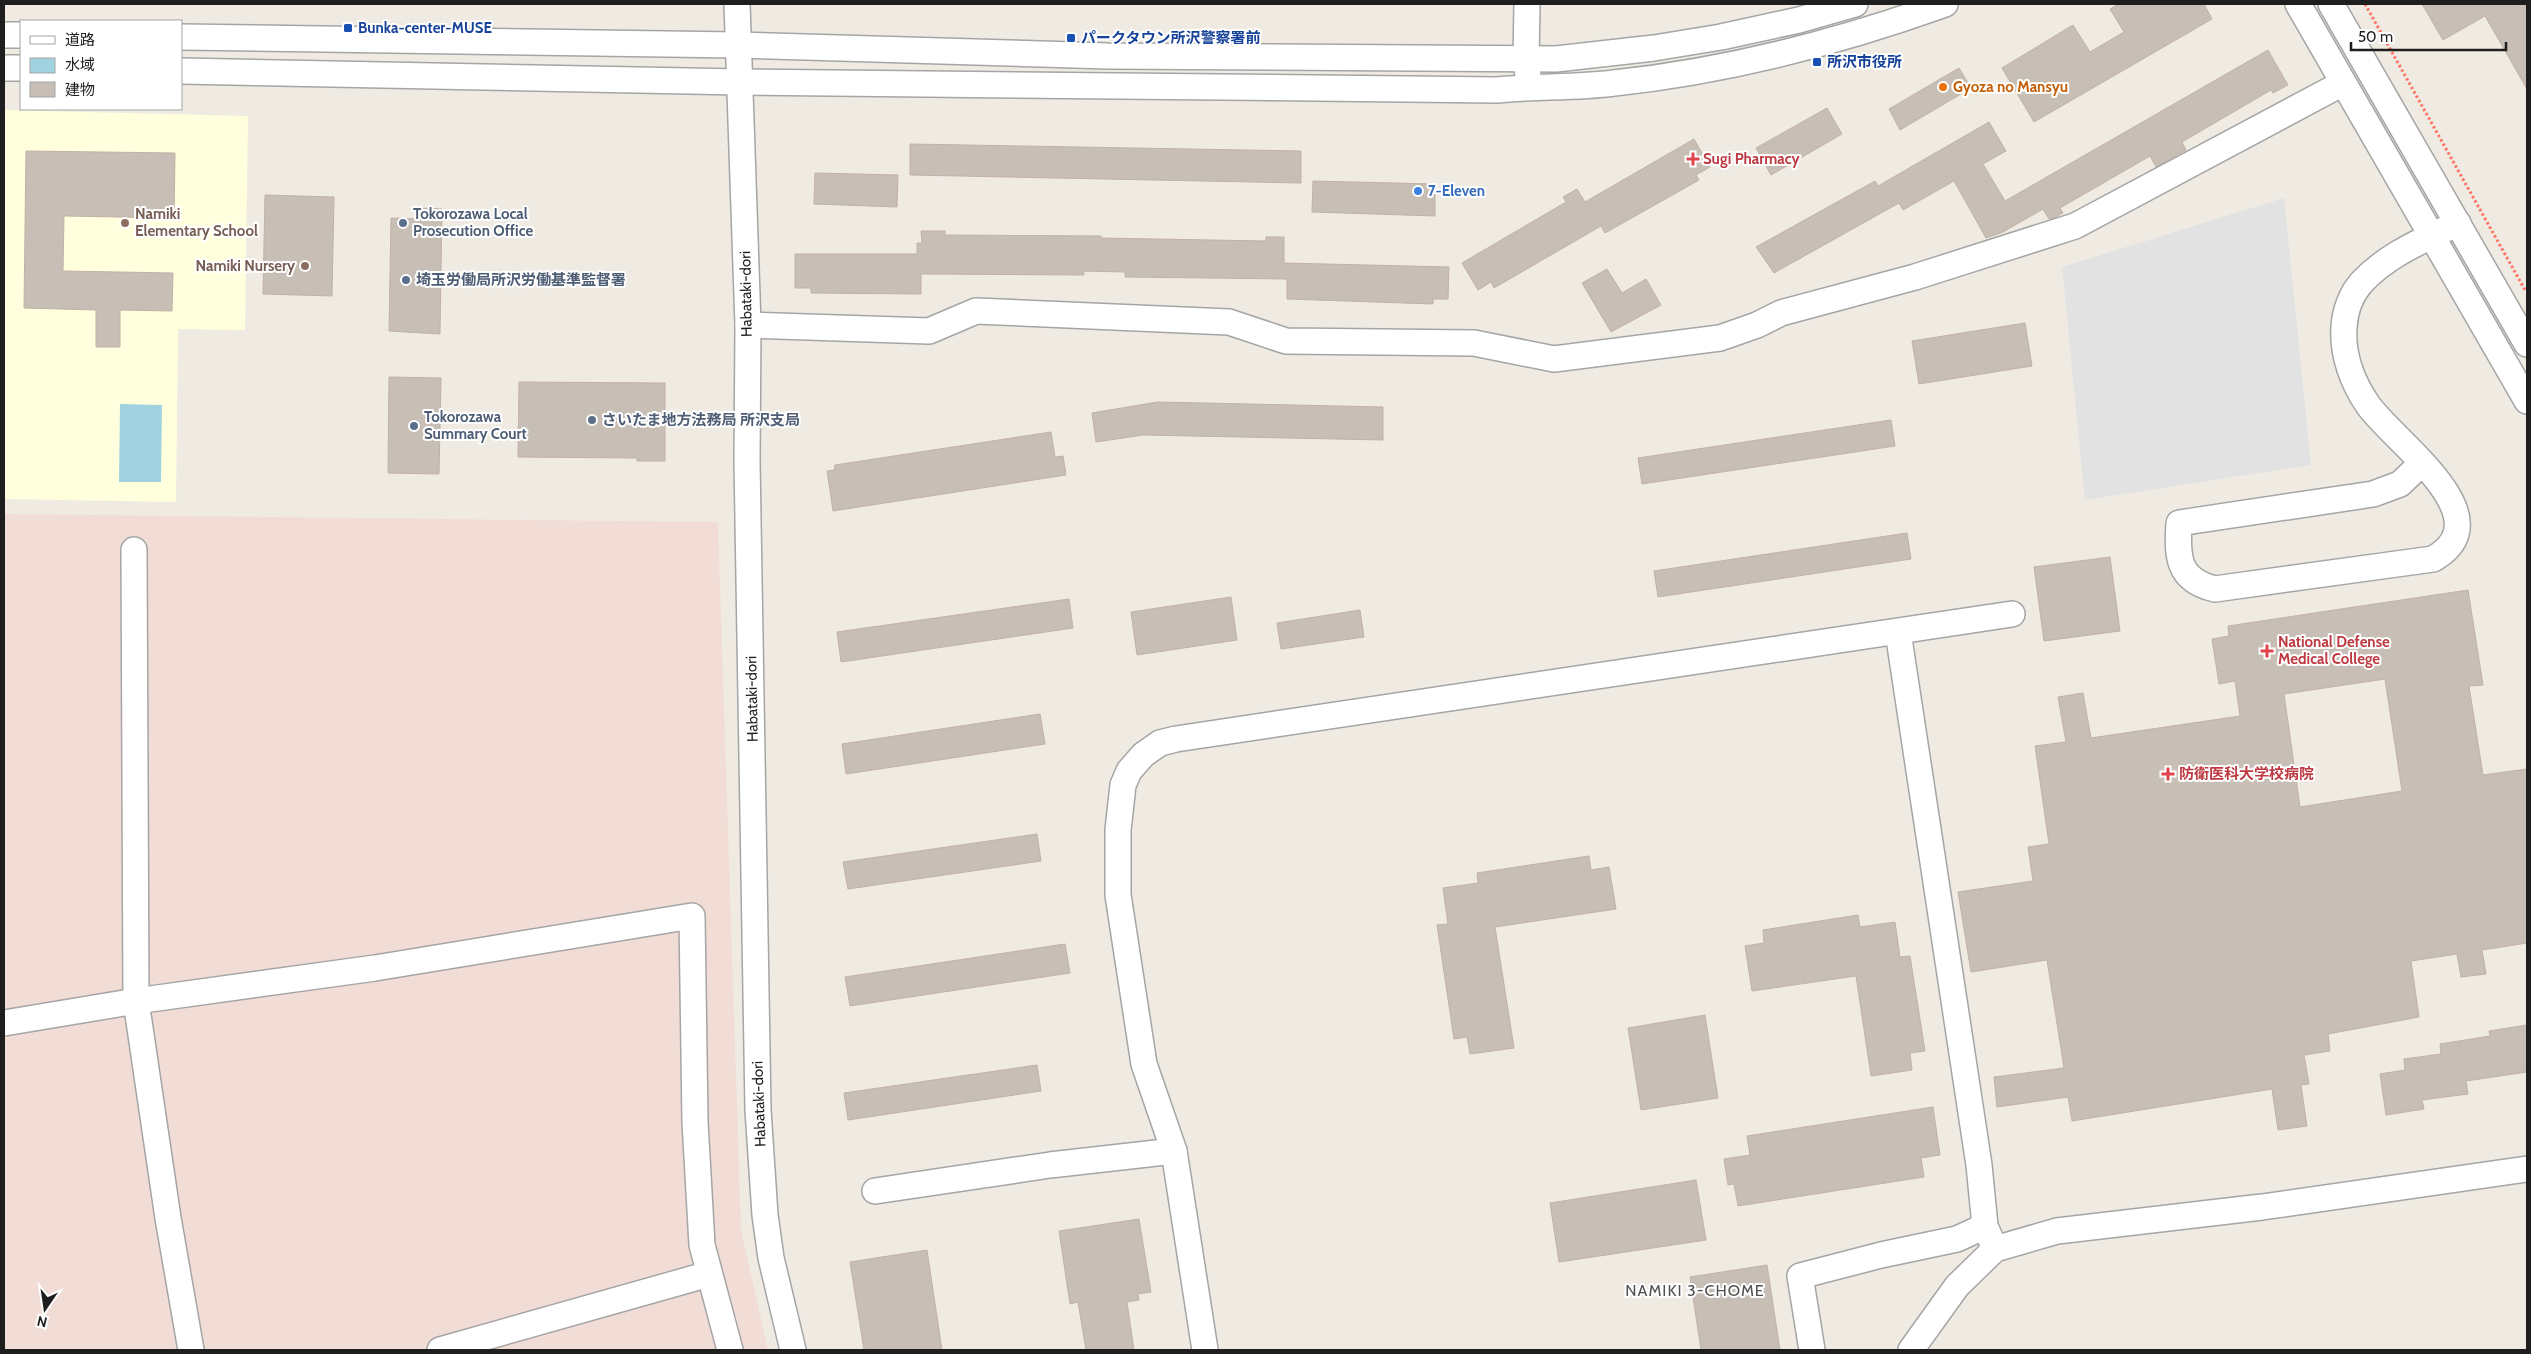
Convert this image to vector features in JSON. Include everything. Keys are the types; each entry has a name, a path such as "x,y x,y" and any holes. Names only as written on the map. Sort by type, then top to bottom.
{"street":[{"name":"Habataki-dori","path":"738,4 748,325 747,462 758,1110 764,1206 771,1258 794,1350"},
{"path":"1527,4 1526,59 1530,87"},
{"path":"182,37 738,45 1108,56 1556,59 1654,48 1799,20 1855,4"},
{"path":"182,71 740,82 1497,90 1530,87 1580,87 1616,83 1740,62 1825,42 1945,4"},
{"path":"2298,4 2527,401"},
{"path":"2331,4 2527,344"},
{"path":"4,35 20,35"},
{"path":"4,68 20,68"},
{"path":"748,325 929,331 976,311 1229,322 1286,340 1474,343 1554,359 1720,338 1757,325 1780,312 1915,277 2075,226 2344,83"},
{"path":"2422,463 2400,484 2374,494 2179,523 2178,558 2182,568 2203,586 2215,589 2433,559 2448,551 2456,537 2458,521 2452,501 2422,463 2369,406 2350,370 2344,335 2348,309 2353,295 2362,283 2388,258 2458,223"},
{"path":"134,550 136,1001 168,1218 191,1350"},
{"path":"1205,1350 1174,1151 1144,1064 1118,894 1120,795 1129,771 1143,755 1160,743 1176,739 2012,614"},
{"path":"1898,632 1979,1165 1985,1226 1995,1249"},
{"path":"4,1024 136,1001 375,968 692,916 695,1122 702,1245 730,1350"},
{"path":"875,1191 1050,1164 1174,1151"},
{"path":"1910,1350 1957,1286 1995,1249 2057,1231 2272,1205 2527,1169"},
{"path":"1812,1350 1800,1276 1957,1239 1985,1226"},
{"path":"440,1350 709,1274"}],"path":[{"path":"2365,4 2527,295"}],"shaded area":[{"name":"Namiki Elementary School","path":"4,110 248,116 245,330 178,329 176,502 4,499"},
{"path":"2284,198 2311,465 2085,500 2062,267"},
{"path":"4,514 718,522 741,1230 768,1350 4,1350"}],"water":[{"path":"120,404 162,405 161,482 119,482"}],"building":[{"path":"2119,4 2204,4 2212,19 2034,122 2002,68 2073,25 2090,52 2124,32 2110,9"},
{"path":"2422,4 2527,4 2527,89 2485,16 2443,40"},
{"path":"2268,50 2288,85 2273,93 2271,90 2182,142 2186,150 2156,167 2150,156 2060,208 2063,213 2054,218 2049,219 2043,209 2003,232 1986,238 1954,181 1903,210 1899,203 1774,273 1756,247 1875,181 1878,186 1989,122 2006,151 1983,164 2005,201"},
{"path":"1959,68 1971,88 1900,130 1889,109"},
{"path":"1827,108 1842,134 1771,175 1756,148"},
{"path":"1694,139 1710,167 1696,175 1699,180 1605,233 1601,226 1494,288 1491,282 1478,290 1462,263 1566,202 1563,197 1577,189 1585,202"},
{"path":"910,144 1301,151 1301,183 910,175"},
{"path":"26,151 175,153 174,218 64,216 63,271 173,273 172,311 120,310 120,347 96,347 96,310 24,308"},
{"path":"815,173 898,175 897,207 814,204"},
{"path":"1313,181 1435,184 1435,216 1312,212"},
{"path":"265,195 334,197 332,296 263,294"},
{"path":"420,208 442,209 440,334 389,331 391,218 420,219"},
{"path":"921,231 945,231 945,235 1101,236 1101,238 1266,241 1266,237 1284,237 1284,263 1449,267 1448,299 1433,299 1433,304 1287,299 1287,279 1125,277 1125,272 1083,271 1084,275 921,274 921,294 811,293 811,288 795,288 795,254 917,254 917,243 922,243"},
{"path":"1607,269 1622,293 1646,279 1661,305 1611,332 1582,283"},
{"path":"2025,323 2032,366 1919,384 1912,341"},
{"name":"Tokorozawa Summary Court","path":"389,377 441,378 439,474 388,473"},
{"name":"さいたま地方法務局 所沢支局","path":"519,382 665,383 665,461 637,461 637,458 518,457"},
{"path":"1158,402 1383,407 1383,440 1143,435 1096,442 1092,413"},
{"path":"1891,420 1895,446 1642,484 1638,458"},
{"path":"1051,432 1055,457 1063,456 1066,475 833,511 827,471 834,470 835,465"},
{"path":"1907,533 1911,559 1658,597 1654,571"},
{"path":"2110,557 2120,631 2044,641 2034,567"},
{"path":"2468,590 2483,685 2469,686 2483,775 2527,769 2527,943 2482,950 2486,974 2461,977 2457,954 2411,961 2419,1017 2328,1034 2330,1051 2304,1055 2309,1084 2301,1085 2307,1126 2278,1130 2272,1089 2072,1121 2068,1097 1997,1107 1994,1077 2064,1068 2047,960 1971,972 1958,892 2033,881 2028,847 2049,844 2035,746 2066,742 2058,697 2083,693 2091,738 2240,716 2235,681 2219,684 2212,639 2229,636 2228,626","holes":["2385,679 2402,791 2300,807 2284,694"]},
{"path":"1231,597 1237,640 1137,655 1131,612"},
{"path":"1069,599 1073,628 841,662 837,632"},
{"path":"1360,610 1364,637 1281,649 1277,623"},
{"path":"1040,714 1045,744 846,774 842,744"},
{"path":"1037,834 1041,861 848,889 843,862"},
{"path":"1589,856 1591,870 1609,867 1616,909 1495,927 1514,1048 1470,1054 1467,1037 1454,1039 1437,925 1448,924 1443,888 1478,883 1477,873"},
{"path":"1858,915 1860,927 1895,922 1900,957 1910,956 1925,1051 1910,1053 1912,1070 1871,1076 1856,976 1752,991 1745,946 1764,943 1763,930"},
{"path":"1065,944 1070,973 850,1006 845,977"},
{"path":"1705,1015 1718,1098 1641,1110 1628,1028"},
{"path":"2527,1025 2527,1072 2466,1081 2468,1094 2422,1100 2424,1109 2386,1115 2380,1074 2405,1070 2404,1059 2441,1054 2440,1044 2490,1036 2489,1031"},
{"path":"1037,1065 1041,1091 848,1120 844,1093"},
{"path":"1933,1107 1940,1155 1921,1158 1924,1177 1738,1206 1734,1184 1728,1185 1724,1159 1750,1155 1747,1136"},
{"path":"1696,1180 1706,1240 1559,1262 1550,1203"},
{"path":"1139,1219 1151,1292 1138,1294 1139,1300 1127,1302 1134,1350 1086,1350 1078,1302 1070,1304 1059,1231"},
{"path":"927,1250 942,1350 864,1350 850,1262"},
{"path":"1767,1265 1780,1350 1701,1350 1690,1277"}],"place":[{"name":"Bunka-center-MUSE","path":"348,28"},
{"name":"パークタウン所沢警察署前","path":"1071,38"},
{"name":"所沢市役所","path":"1817,62"},
{"name":"Gyoza no Mansyu","path":"1943,87"},
{"name":"Sugi Pharmacy","path":"1693,159"},
{"name":"7-Eleven","path":"1418,191"},
{"name":"Namiki Elementary School","path":"125,223"},
{"name":"Tokorozawa Local Prosecution Office","path":"403,223"},
{"name":"Namiki Nursery","path":"305,266"},
{"name":"埼玉労働局所沢労働基準監督署","path":"406,280"},
{"name":"さいたま地方法務局 所沢支局","path":"592,420"},
{"name":"Tokorozawa Summary Court","path":"414,426"},
{"name":"National Defense Medical College","path":"2267,651"},
{"name":"防衛医科大学校病院","path":"2168,774"}],"district":[{"name":"NAMIKI 3-CHOME","path":"1695,1290"}]}
